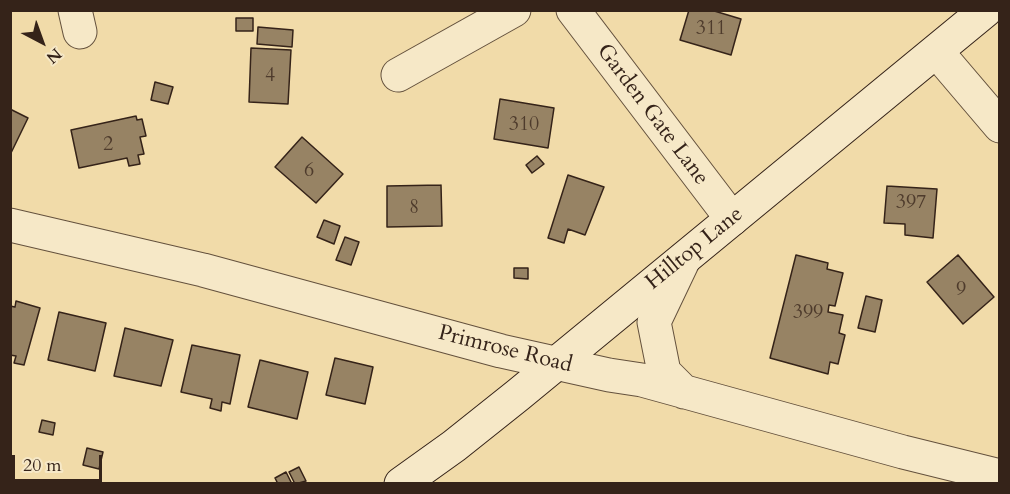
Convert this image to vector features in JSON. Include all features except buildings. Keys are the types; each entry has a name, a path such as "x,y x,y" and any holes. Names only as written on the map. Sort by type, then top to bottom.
{"street":[{"path":"398,75 514,10"},
{"name":"Garden Gate Lane","path":"573,10 732,219"},
{"name":"Hilltop Lane","path":"401,483 454,446 986,10"},
{"path":"937,52 999,126"},
{"name":"Primrose Road","path":"10,225 203,270 501,351 642,380 999,476"},
{"path":"684,259 654,322 664,372 684,392"}]}
